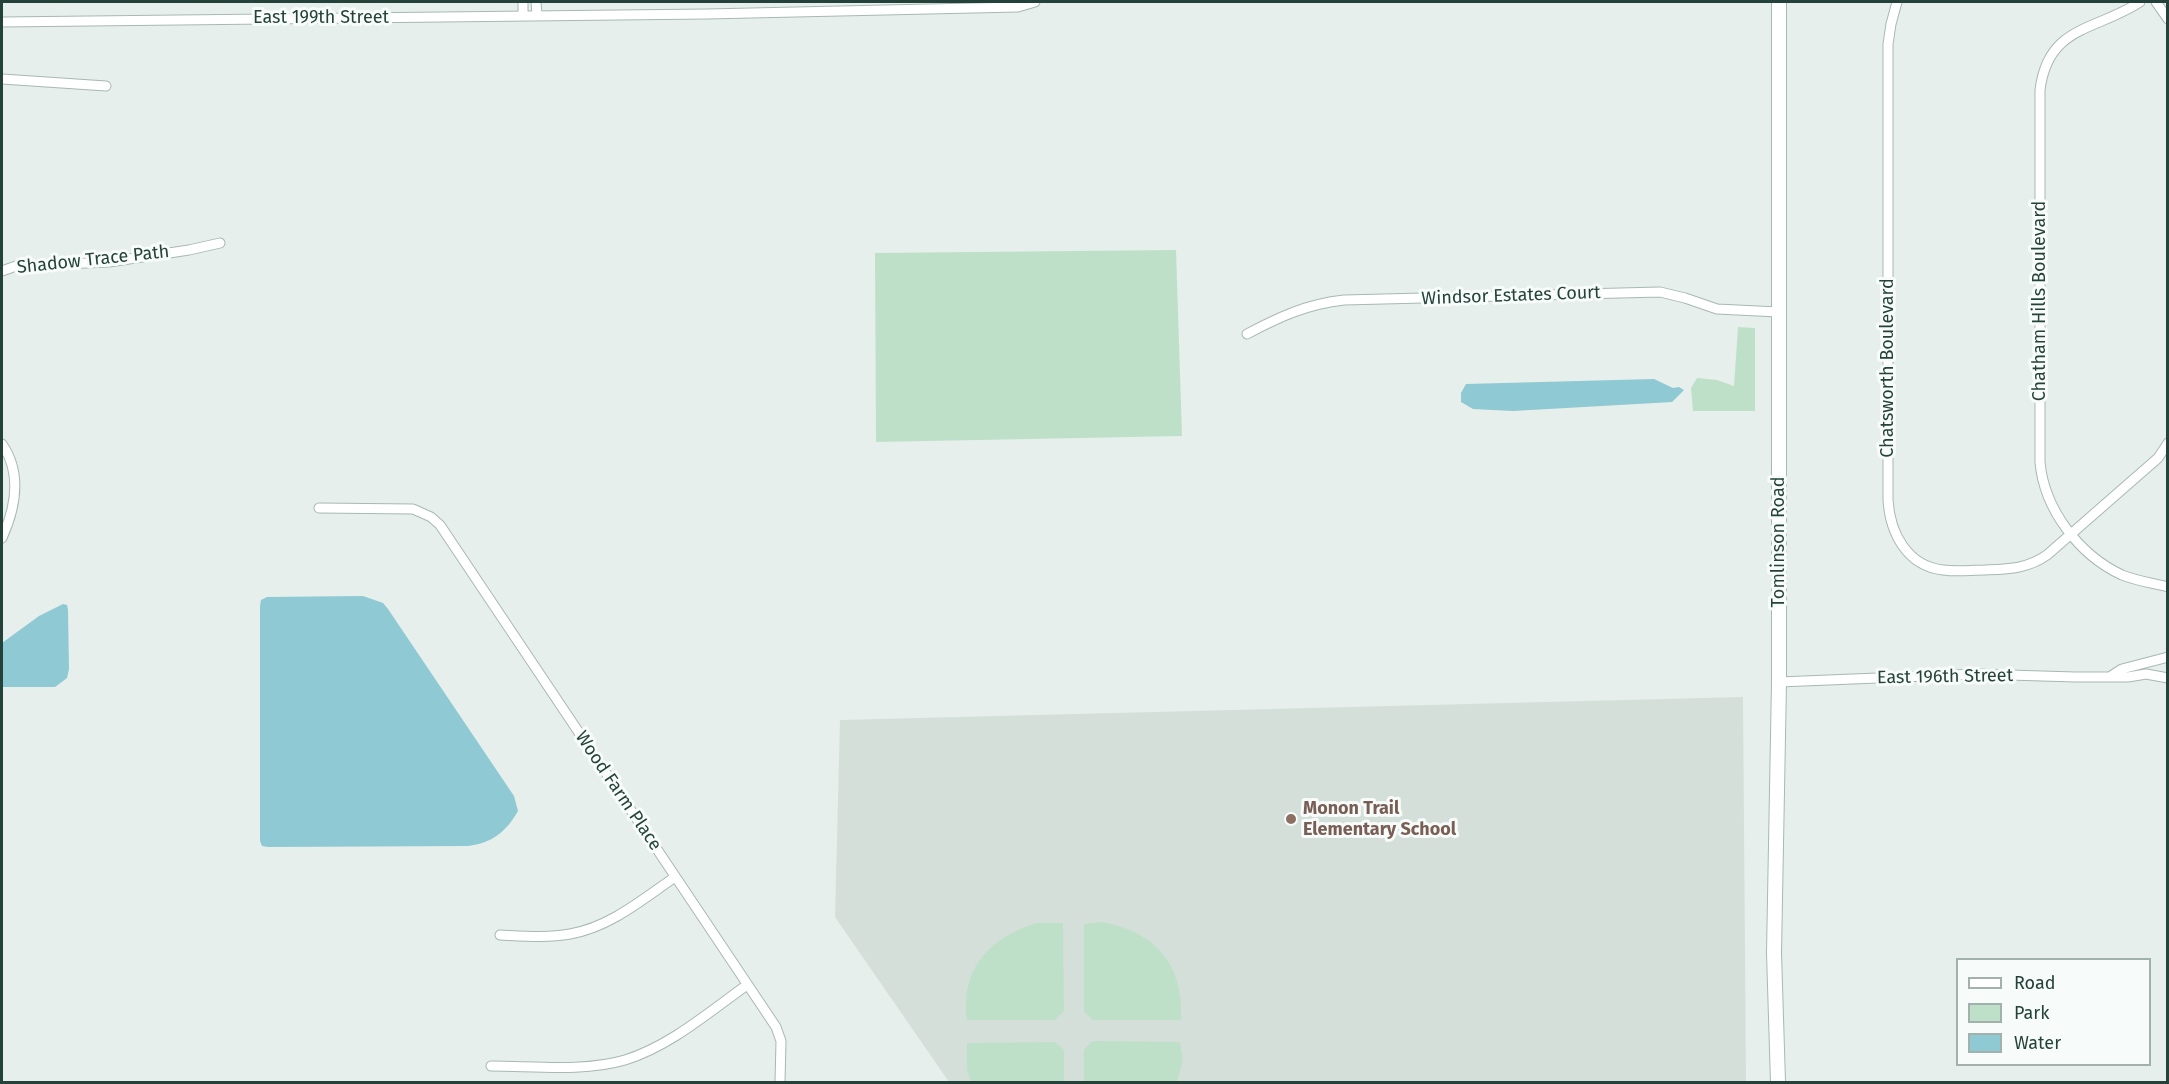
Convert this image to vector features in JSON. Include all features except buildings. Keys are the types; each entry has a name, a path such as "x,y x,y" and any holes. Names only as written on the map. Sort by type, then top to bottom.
{"street":[{"path":"523,2 523,15"},
{"path":"536,2 537,15"},
{"name":"East 199th Street","path":"2,22 707,14 1018,7 1035,2"},
{"name":"Tomlinson Road","path":"1778,1083 1774,953 1779,681 1779,2"},
{"name":"Chatsworth Boulevard","path":"1897,2 1888,44 1888,500 1892,524 1898,540 1907,551 1926,564 1943,570 2025,567 2044,558 2158,458 2168,443"},
{"name":"Chatham Hills Boulevard","path":"2140,2 2115,16 2073,33 2063,40 2047,63 2041,83 2040,462 2044,485 2051,502 2071,534 2092,556 2116,572 2133,579 2168,587"},
{"path":"2156,2 2168,19"},
{"path":"2,79 106,86"},
{"name":"Shadow Trace Path","path":"2,271 16,266 109,262 220,243"},
{"name":"Windsor Estates Court","path":"1247,334 1304,307 1344,300 1660,292 1717,309 1778,312"},
{"path":"2,444 9,454 16,485 14,502 2,538"},
{"name":"Wood Farm Place","path":"319,508 403,508 425,513 435,520 779,1033 781,1041 780,1083"},
{"name":"East 196th Street","path":"2111,676 2122,669 2168,657"},
{"name":"East 196th Street","path":"1779,681 1976,674 2063,677 2128,677 2146,674 2168,678"},
{"path":"500,936 559,936 589,930 614,918 675,877"},
{"path":"491,1066 585,1066 626,1059 665,1042 747,986"}],"shaded area":[{"name":"Monon Trail Elementary School","path":"1743,697 1746,1082 949,1082 835,917 840,720"}],"green space":[{"path":"1176,250 1182,436 876,442 875,253"},
{"path":"1738,327 1755,328 1755,411 1693,411 1691,388 1697,378 1717,380 1734,386"},
{"path":"1101,922 1137,933 1162,953 1177,982 1181,1000 1181,1020 1093,1020 1084,1012 1084,924"},
{"path":"1036,923 1063,923 1064,1011 1055,1020 967,1020 968,985 981,958 1004,937"},
{"path":"1092,1041 1180,1042 1183,1060 1177,1082 1084,1082 1084,1050"},
{"path":"1055,1042 1064,1050 1064,1082 971,1082 967,1070 967,1043"}],"water":[{"path":"1654,379 1673,388 1679,387 1684,390 1672,402 1513,411 1473,409 1461,402 1461,393 1466,384"},
{"path":"363,596 383,603 388,609 514,796 518,811 503,831 491,839 468,846 262,846 260,841 261,600 267,597"},
{"path":"63,604 67,605 68,610 69,669 67,678 55,687 2,687 2,643 39,616"}],"place":[{"name":"Monon Trail Elementary School","path":"1291,819"}]}
